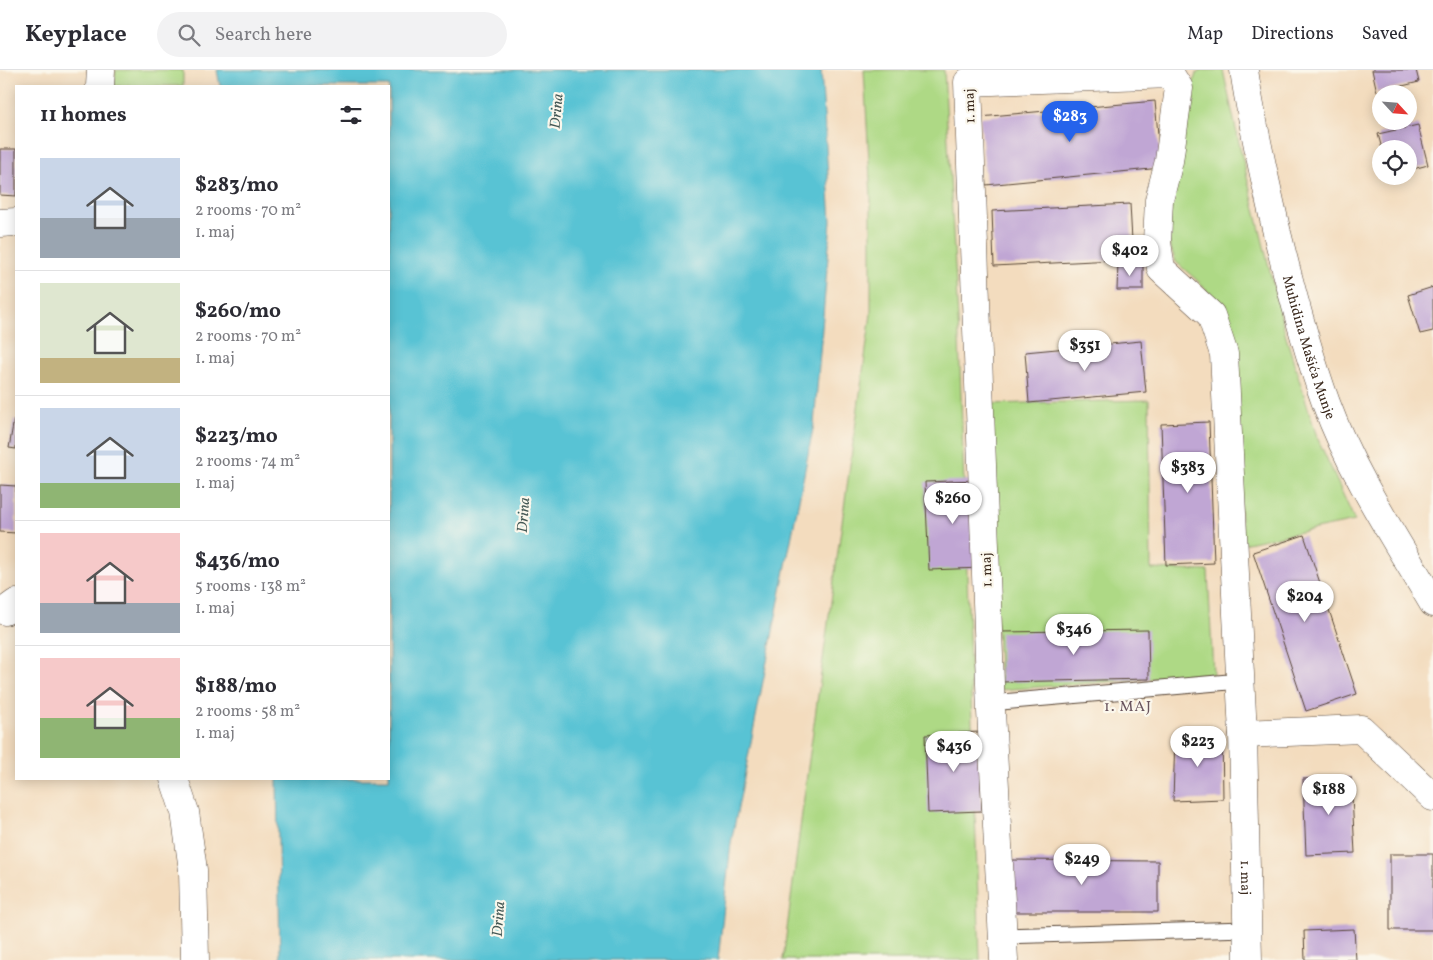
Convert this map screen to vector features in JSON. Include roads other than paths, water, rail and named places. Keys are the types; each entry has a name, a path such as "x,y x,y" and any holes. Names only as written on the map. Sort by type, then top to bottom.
{"street":[{"path":"100,85 101,70"},
{"name":"Muhidina Mašića Munje","path":"1244,70 1282,254 1298,315 1326,404 1357,472 1433,603"},
{"name":"1. maj","path":"1003,948 991,702 968,82 1170,74 1179,88 1169,161 1158,200 1157,242 1161,269 1211,315 1224,354 1243,734 1248,960"},
{"path":"0,224 15,222"},
{"path":"1243,734 1362,729 1433,797"},
{"path":"174,780 185,812 193,870 195,960"}],"lane":[{"path":"991,702 1240,681"},
{"path":"1003,948 1247,928"}],"water":[{"name":"Drina","path":"217,70 821,70 831,221 814,424 731,843 718,960 280,960 277,780 390,780 390,85 220,85"}],"district":[{"name":"1. MAJ","path":"1128,706"}]}
